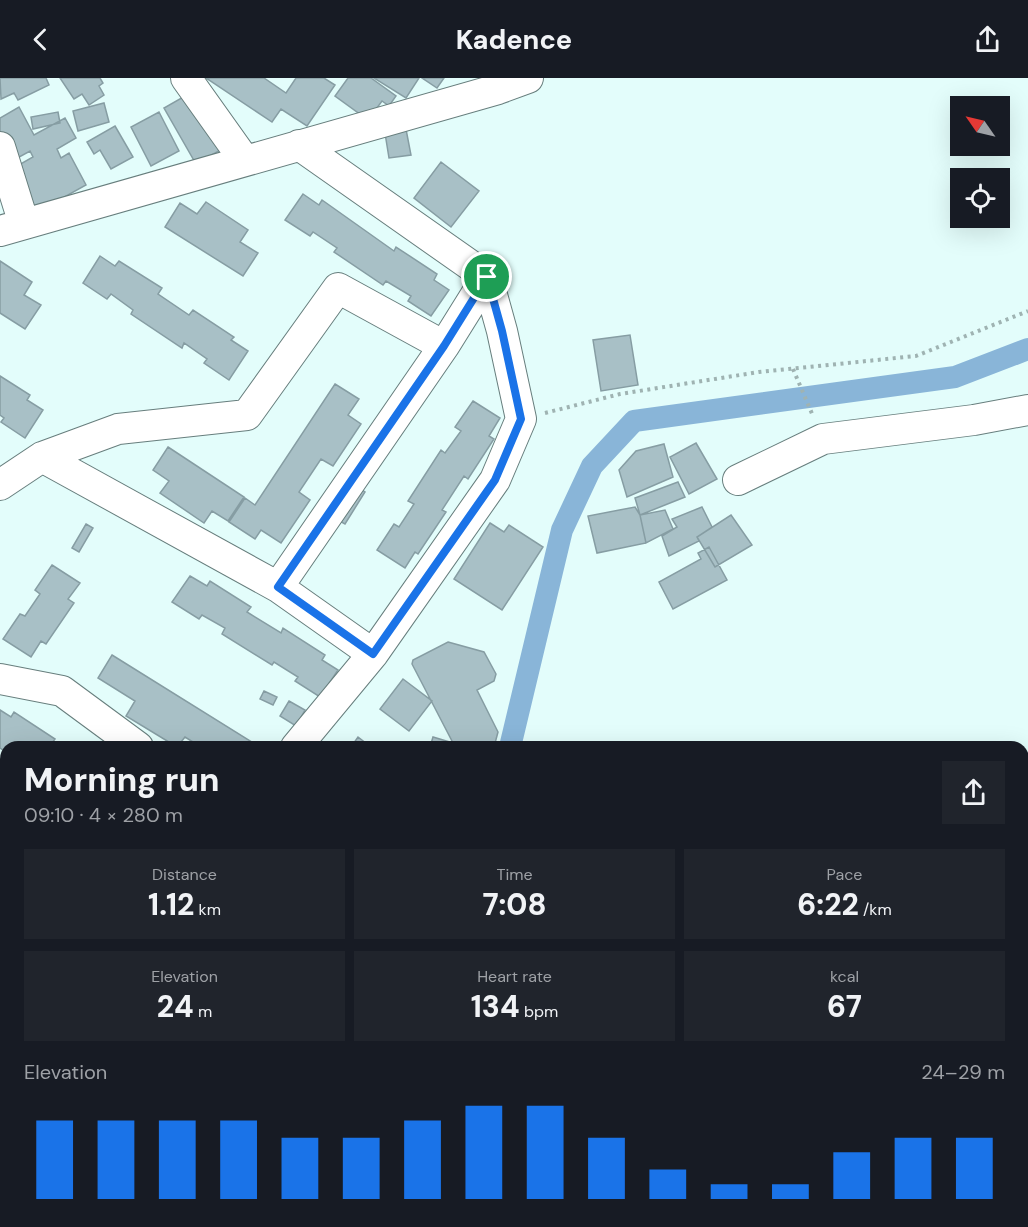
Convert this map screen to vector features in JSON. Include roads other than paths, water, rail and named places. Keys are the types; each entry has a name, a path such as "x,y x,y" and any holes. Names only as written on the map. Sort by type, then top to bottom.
{"street":[{"path":"186,78 244,161"},
{"path":"0,147 12,228 299,146 512,80"},
{"path":"299,146 487,277 502,331 521,419 495,480 373,654 301,741"},
{"path":"278,587 444,346 487,277"},
{"path":"4,476 42,457 118,429 247,415 338,288 444,346"},
{"path":"738,480 823,438 974,420 1028,410"},
{"path":"42,457 278,587 373,654"},
{"path":"0,679 62,691 130,741"}],"waterway":[{"path":"511,741 562,530 592,466 634,421 955,377 1028,349"}]}
